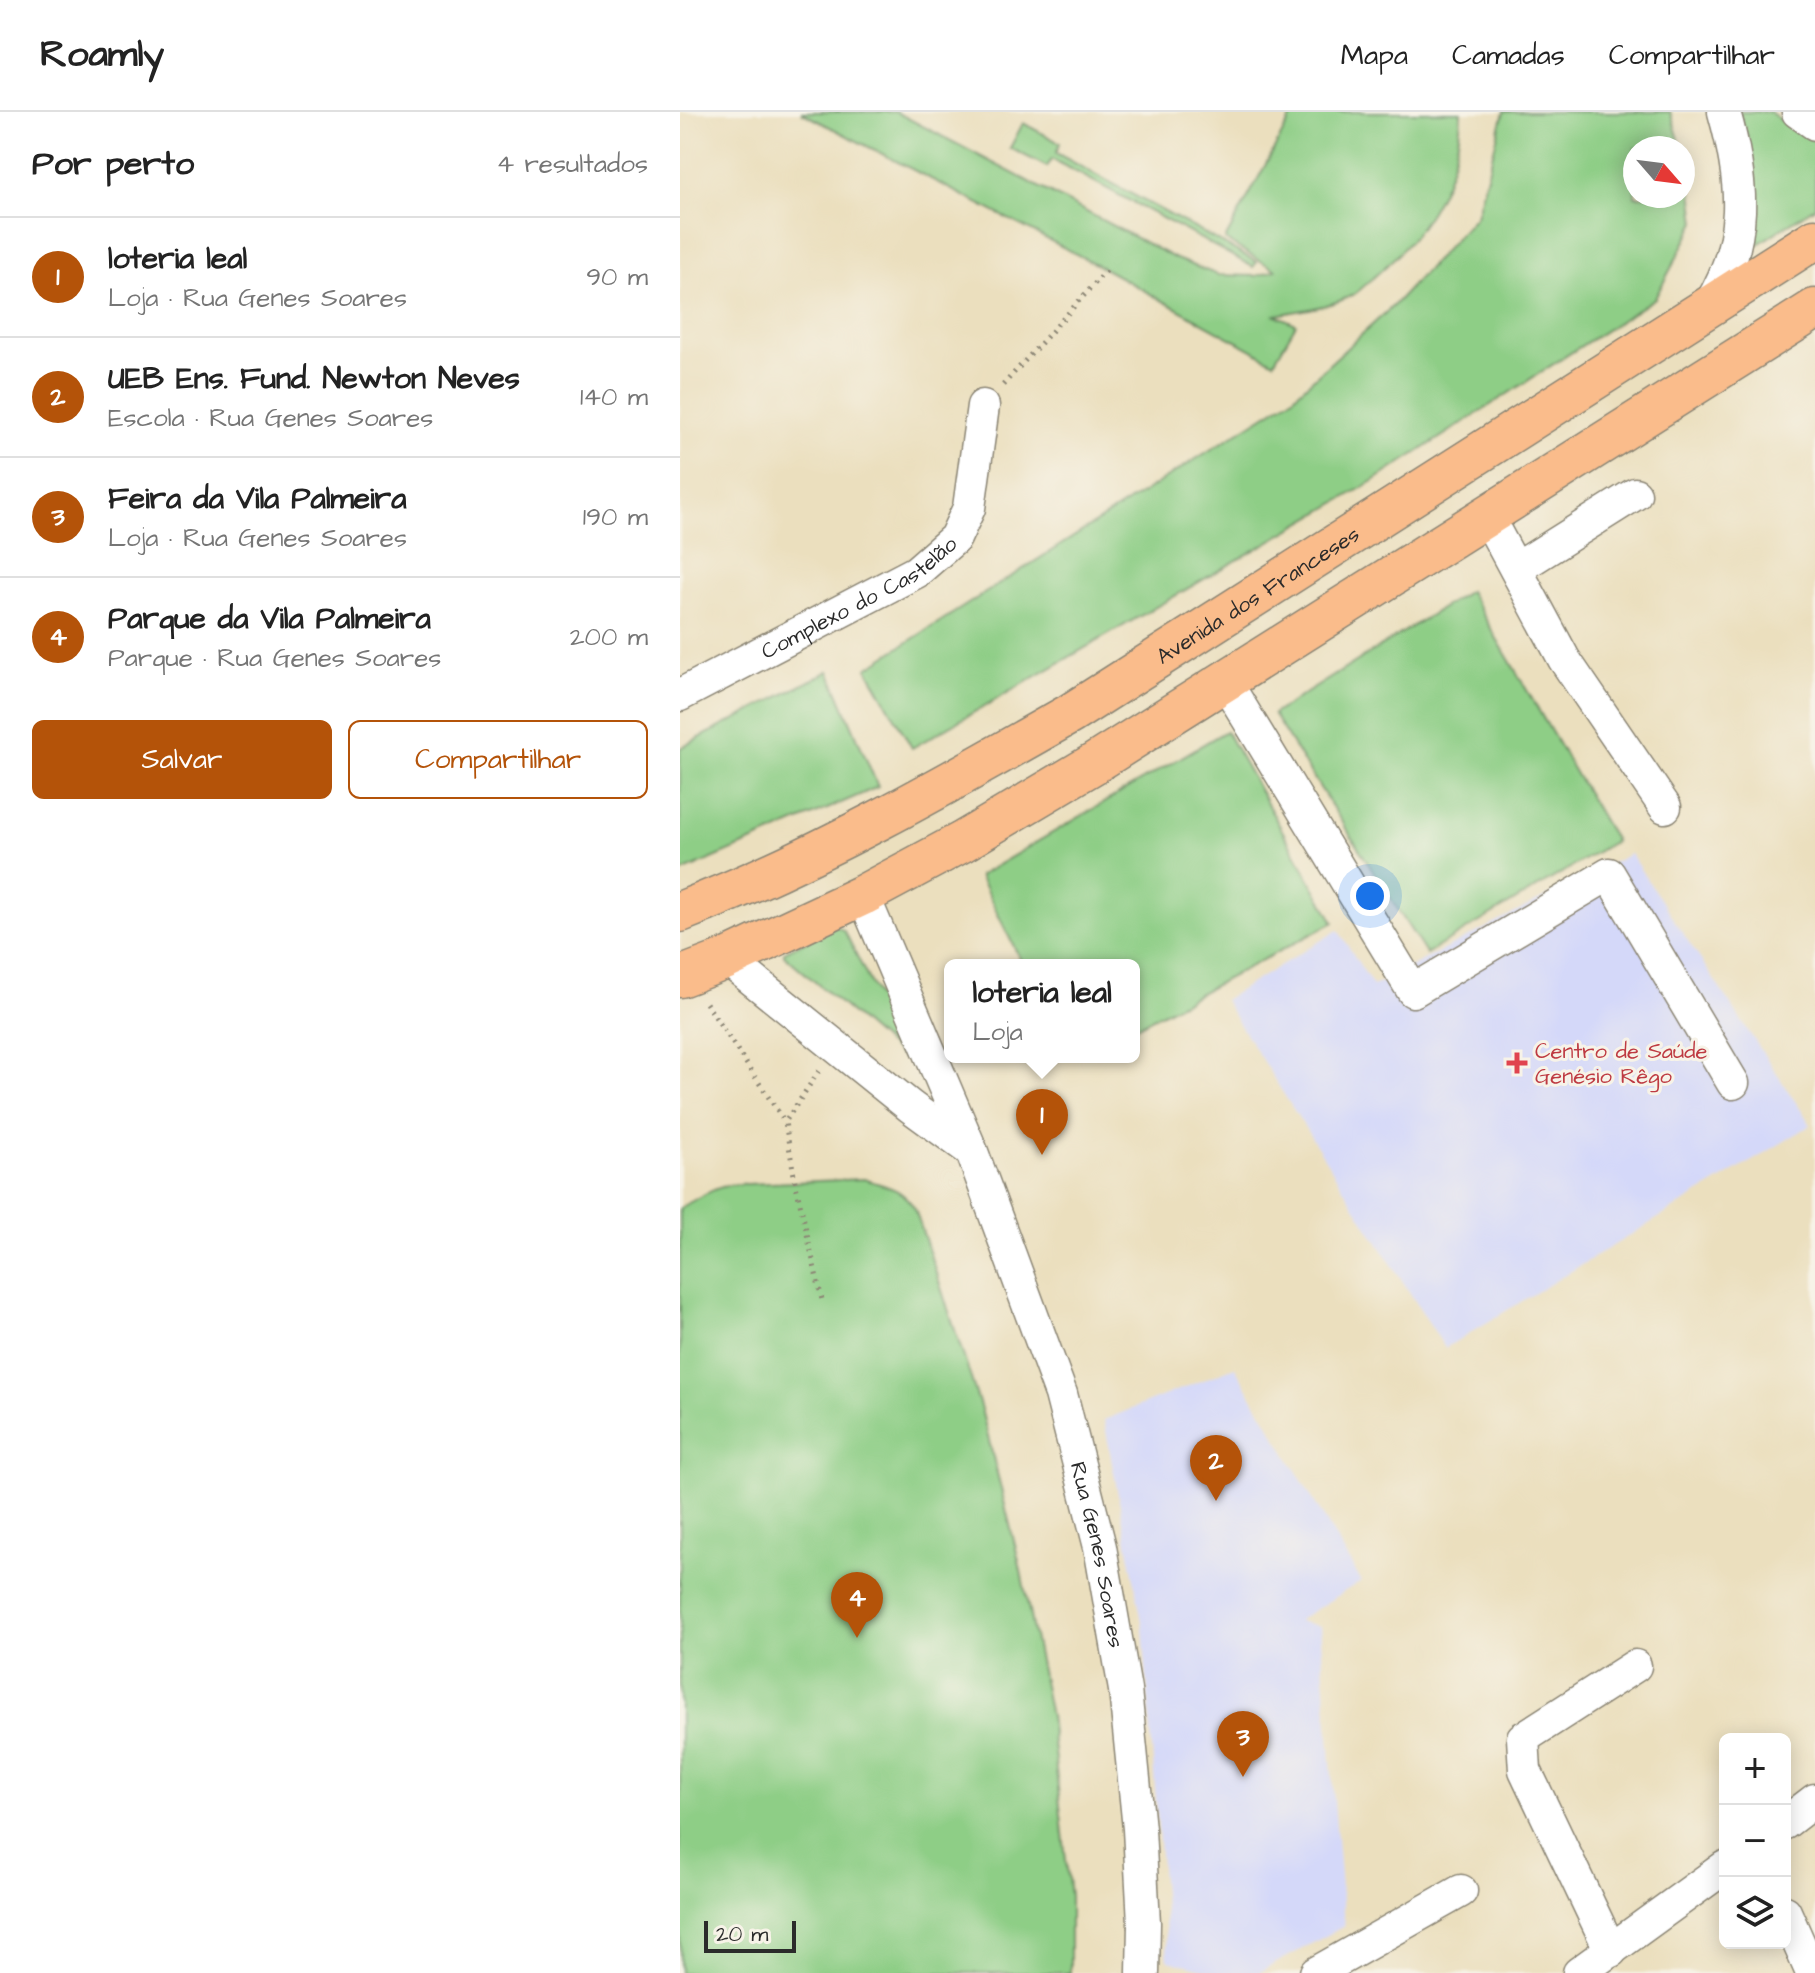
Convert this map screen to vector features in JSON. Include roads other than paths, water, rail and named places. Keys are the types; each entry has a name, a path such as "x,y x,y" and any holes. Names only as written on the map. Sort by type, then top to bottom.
{"main road":[{"name":"Avenida dos Franceses","path":"680,912 756,880 893,812 1070,714 1815,239"},
{"path":"683,976 727,959 863,895 962,842 1095,763 1815,309"}],"street":[{"path":"1709,306 1729,268 1739,222 1738,175 1724,112"},
{"path":"1798,112 1815,124"},
{"name":"Complexo do Castelão","path":"680,695 916,572 955,538 969,508 983,406"},
{"path":"1516,569 1635,494"},
{"path":"1487,516 1564,659 1665,807"},
{"path":"1225,681 1413,991 1609,874 1733,1083"},
{"name":"Rua Genes Soares","path":"863,895 972,1152 1061,1394 1100,1547 1125,1690 1139,1829 1143,1973"},
{"path":"727,959 972,1152"},
{"path":"1611,1951 1525,1770 1523,1738 1635,1666"},
{"path":"1791,1818 1815,1800"},
{"path":"1579,1973 1719,1871"},
{"path":"1316,1973 1461,1891"},
{"path":"1791,1926 1812,1973"}],"place":[{"name":"Centro de Saúde Genésio Rêgo","path":"1517,1063"},
{"name":"loteria leal","path":"1042,1155"},
{"name":"UEB Ens. Fund. Newton Neves","path":"1216,1501"},
{"name":"Parque da Vila Palmeira","path":"857,1638"},
{"name":"Feira da Vila Palmeira","path":"1243,1777"}]}
